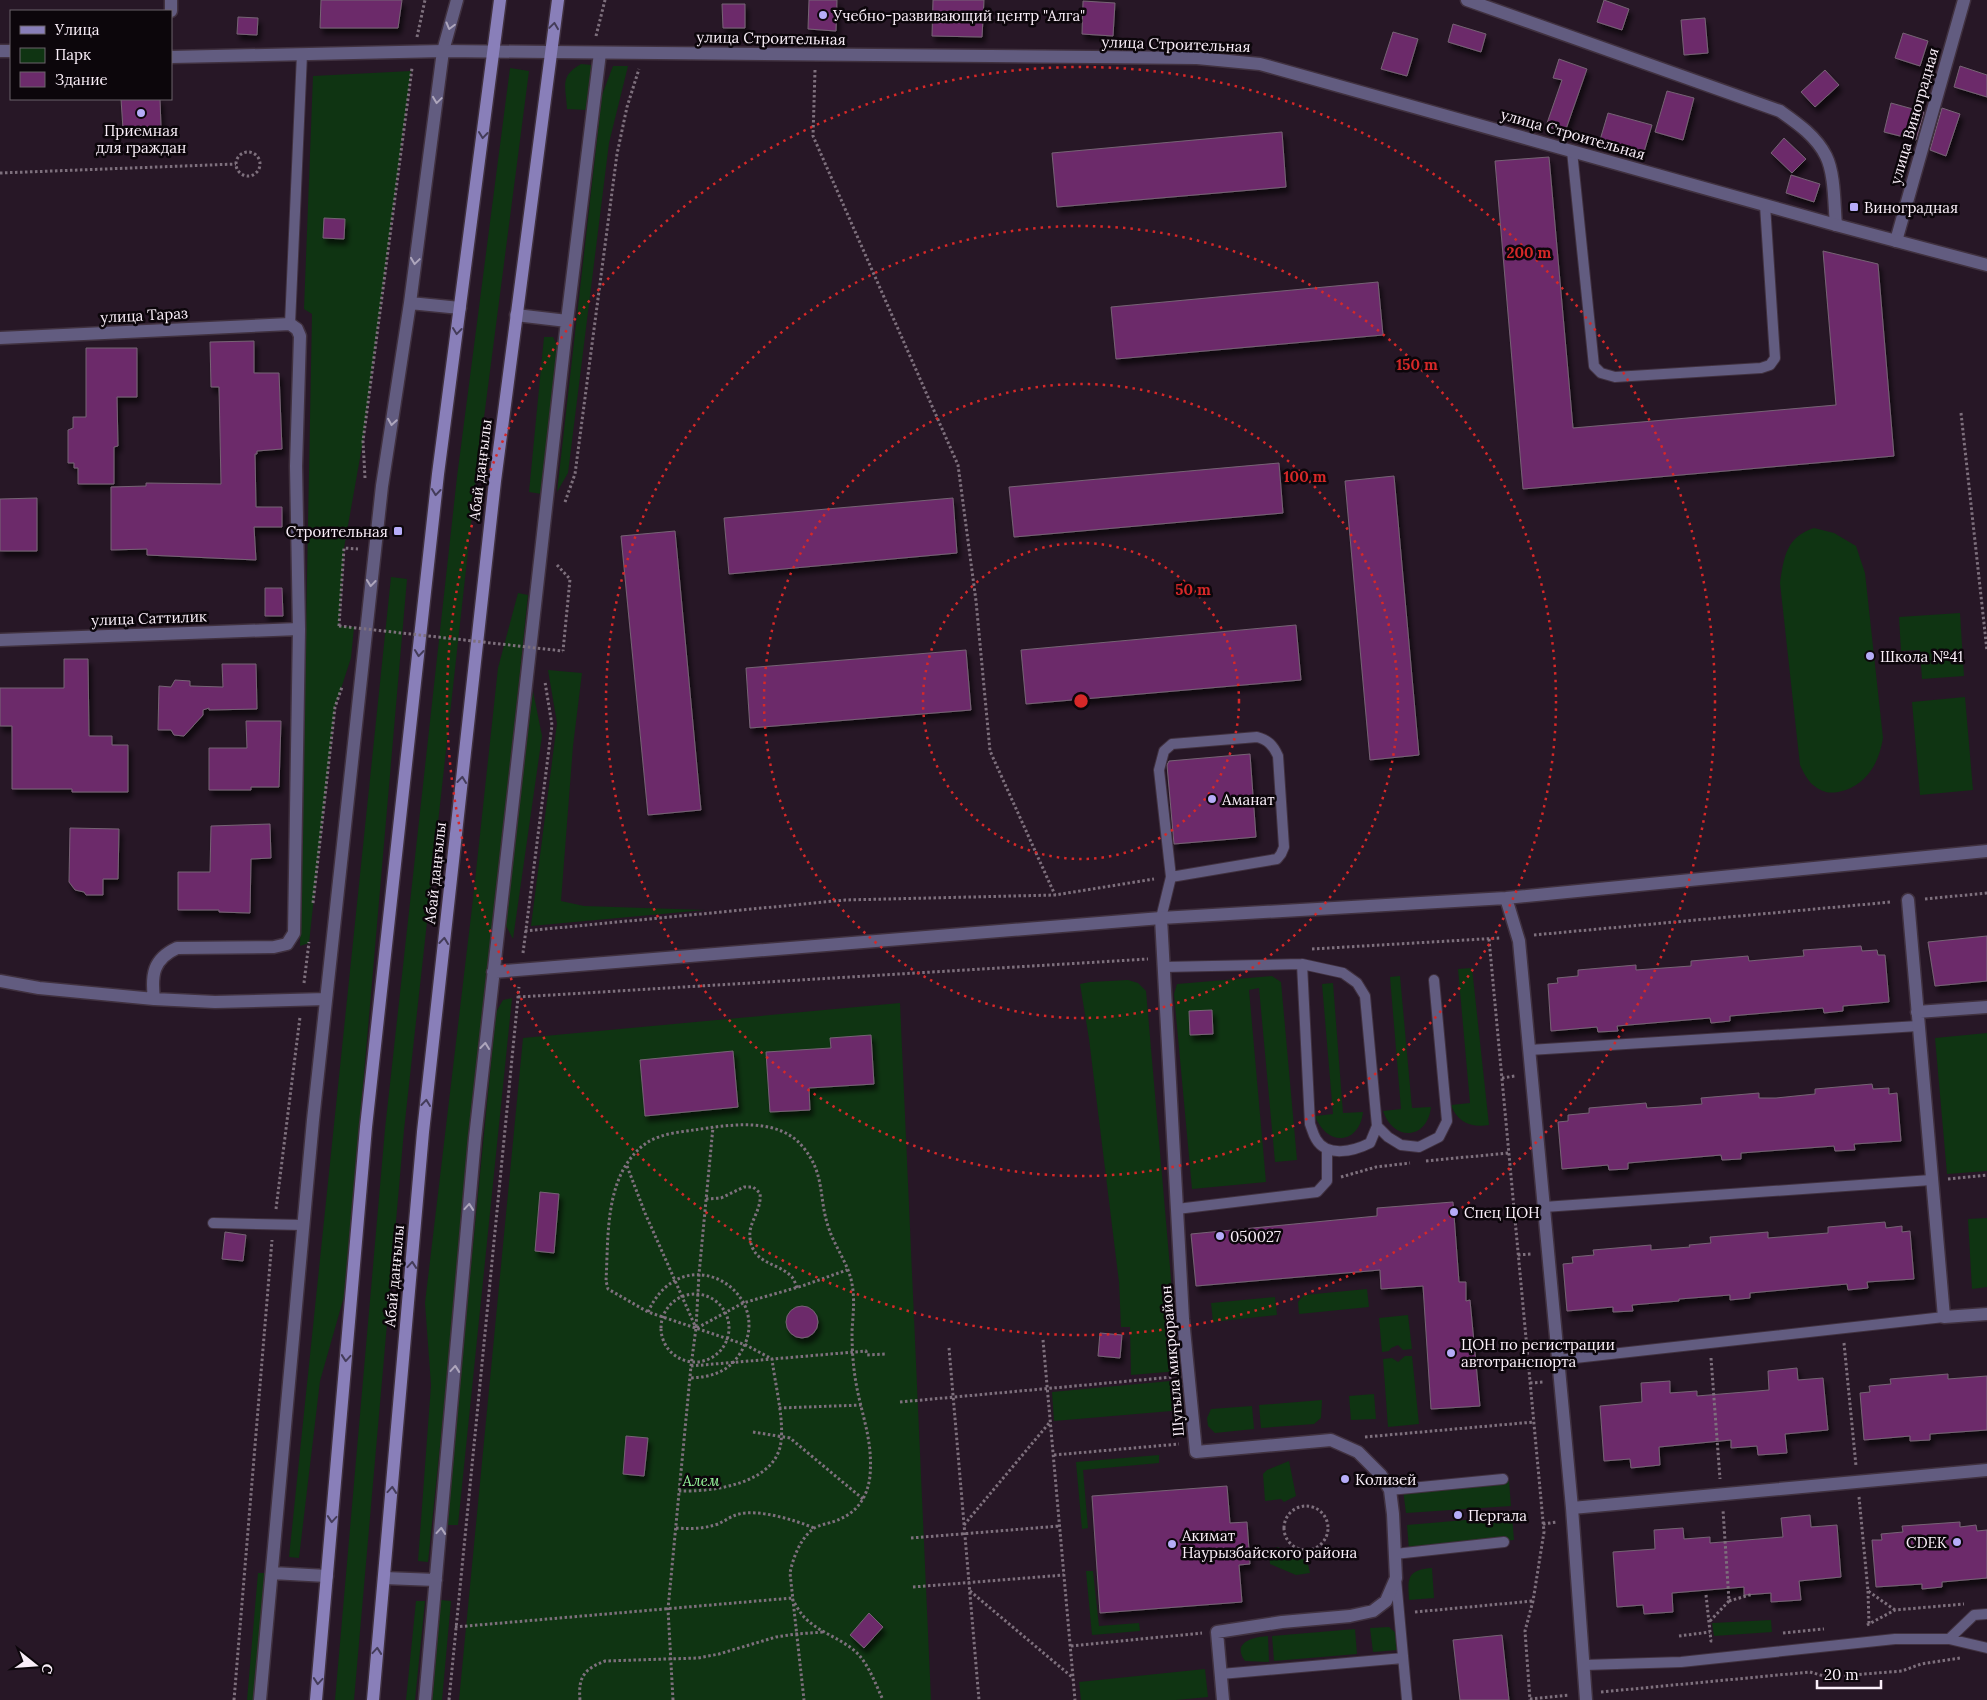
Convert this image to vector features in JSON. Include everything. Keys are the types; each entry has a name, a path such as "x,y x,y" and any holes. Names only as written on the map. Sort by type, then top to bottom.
{"main road":[{"path":"316,1700 366,1127 438,474 500,0"},
{"name":"Абай даңғылы","path":"373,1700 423,1132 494,491 558,0"}],"street":[{"path":"260,1700 326,999 382,486 410,303 443,52 457,0"},
{"path":"1467,0 1780,111 1812,136 1827,157 1832,179 1836,225"},
{"name":"улица Виноградная","path":"1896,241 1964,0"},
{"name":"улица Строительная","path":"172,57 414,52 550,52 1197,58 1260,64 1836,225 1987,265"},
{"path":"425,1700 475,1138 596,53"},
{"path":"410,303 460,308"},
{"path":"516,315 567,321"},
{"path":"154,1000 152,980 158,963 166,953 178,948 274,947 287,944 294,932 299,629 296,466 300,336 297,329 290,324"},
{"name":"улица Тараз","path":"0,338 290,324"},
{"name":"улица Саттилик","path":"0,640 299,629"},
{"path":"493,972 1161,918 1506,898 1987,851"},
{"path":"1506,898 1519,941 1572,1508 1586,1697"},
{"path":"1908,900 1944,1318 1987,1314"},
{"name":"Шугыла микрорайон","path":"1161,918 1183,1318 1196,1452 1331,1440 1358,1452 1381,1475 1390,1490"},
{"path":"0,981 38,988 154,1000 214,1002 326,999"},
{"path":"1917,1012 1987,1007"},
{"path":"1572,1508 1987,1470"},
{"path":"1223,1700 1217,1632 1282,1622 1350,1616 1373,1611 1386,1601 1396,1578 1390,1490"},
{"path":"272,1573 327,1576"},
{"path":"384,1578 436,1580"}],"lane":[{"path":"290,324 302,54"},
{"path":"1572,151 1594,366 1602,373 1615,377 1761,368 1770,365 1775,358 1765,205"},
{"path":"1161,918 1171,877 1159,770 1164,752 1172,744 1257,736 1266,739 1273,746 1278,756 1284,847 1282,854 1277,858 1171,877"},
{"path":"1163,963 1302,964 1343,973 1356,983 1365,996 1377,1126 1370,1143 1354,1150 1327,1150 1316,1140 1310,1124 1302,964"},
{"path":"1377,1126 1388,1137 1401,1145 1419,1147 1439,1137 1447,1122 1434,980"},
{"path":"1529,1050 1918,1026"},
{"path":"1177,1209 1317,1192 1327,1181 1327,1150"},
{"path":"1544,1207 1931,1180"},
{"path":"213,1222 304,1225"},
{"path":"1557,1360 1944,1318"},
{"path":"1390,1490 1503,1480"},
{"path":"1395,1554 1504,1542"},
{"path":"1396,1578 1407,1700"},
{"path":"1949,1640 1974,1615 1987,1614"},
{"path":"1584,1665 1681,1662 1896,1639 1949,1640 1987,1648"},
{"path":"1220,1674 1403,1658"}],"path":[{"path":"365,484 363,442 414,52 424,0"},
{"path":"596,53 605,0"},
{"path":"562,508 575,474 617,154 627,107 644,53"},
{"path":"815,55 812,136 958,465 976,601 990,751 1055,895"},
{"path":"248,152 258,157 260,164 254,174 246,176 239,172 236,164 238,157 248,152"},
{"path":"0,173 236,164"},
{"path":"1961,413 1987,651"},
{"path":"362,549 344,548 339,626 563,651 570,579 556,564 555,573"},
{"path":"354,628 355,618"},
{"path":"546,656 547,647"},
{"path":"524,946 552,725 544,675"},
{"path":"313,904 335,707 343,682"},
{"path":"525,931 845,900 1055,895 1171,877"},
{"path":"1311,949 1518,937 1987,893"},
{"path":"234,1700 274,1224 310,933"},
{"path":"1489,939 1544,1532 1534,1602 1525,1631 1530,1699 1586,1697 1810,1672 1827,1678 1902,1671 1921,1664 1968,1658"},
{"path":"449,1700 518,996 1163,963"},
{"path":"772,1359 746,1345 648,1312 608,1289 606,1281 609,1229 614,1192 626,1165 635,1152 650,1141 670,1134 746,1124 766,1127 787,1134 801,1145 811,1158 819,1175 828,1228 852,1282 854,1302 852,1352 856,1384 870,1440 870,1479 863,1499 856,1510 839,1520 814,1528 793,1558 790,1573 804,1700"},
{"path":"673,1700 668,1609 696,1328 699,1274 713,1127"},
{"path":"626,1165 645,1214 696,1328"},
{"path":"1931,1180 1987,1175"},
{"path":"706,1199 721,1198 744,1187 753,1187 760,1193 761,1203 751,1226 750,1238 755,1252 766,1263 791,1277 797,1288"},
{"path":"696,1328 743,1303 797,1288 847,1270"},
{"path":"648,1312 654,1297 666,1285 682,1277 699,1274 716,1278 730,1286 743,1303 748,1314 749,1331 746,1345 735,1362 722,1372 706,1378 690,1378"},
{"path":"691,1364 709,1359 718,1354 727,1338 729,1322 726,1313 717,1302 708,1296 698,1294 682,1296 675,1300 663,1317 661,1331 664,1342 670,1351 678,1358 691,1364 866,1351 867,1355 886,1354"},
{"path":"1842,1329 1868,1591 1869,1625"},
{"path":"1044,1340 1074,1700"},
{"path":"949,1348 979,1700"},
{"path":"679,1491 698,1491 736,1485 757,1476 773,1461 781,1444 782,1426 772,1359"},
{"path":"900,1402 1189,1376"},
{"path":"779,1408 862,1405"},
{"path":"964,1526 1050,1422"},
{"path":"1360,1437 1534,1422"},
{"path":"753,1432 781,1435 790,1438 863,1499"},
{"path":"1053,1456 1195,1443"},
{"path":"1310,1506 1323,1512 1327,1519 1328,1534 1320,1546 1305,1551 1297,1549 1286,1539 1284,1525 1290,1512 1296,1508 1310,1506"},
{"path":"676,1528 700,1529 717,1524 738,1514 755,1513 797,1521 814,1528"},
{"path":"912,1538 1060,1526"},
{"path":"913,1587 969,1584 1064,1574"},
{"path":"969,1591 1072,1677"},
{"path":"1868,1591 1895,1610"},
{"path":"1729,1601 1752,1594"},
{"path":"1706,1595 1711,1641 1721,1640"},
{"path":"455,1627 792,1598"},
{"path":"792,1598 804,1618 844,1643 859,1656 874,1678 883,1700"},
{"path":"1399,1614 1534,1602"},
{"path":"1860,1626 1869,1625 1895,1610 1969,1603"},
{"path":"1776,1634 1832,1628"},
{"path":"580,1700 579,1690 583,1675 591,1666 605,1661 698,1658 719,1654 776,1637 824,1632"},
{"path":"1070,1646 1217,1632"},
{"path":"1679,1636 1710,1632"}],"green space":[{"path":"581,64 592,65 587,110 567,109 565,83 569,73"},
{"path":"613,66 628,66 609,143 568,473 557,492 602,95"},
{"path":"510,68 529,71 476,479 404,1130 354,1700 335,1700 385,1129 457,477"},
{"path":"411,71 363,441 344,548 339,626 354,627 351,658 335,707 309,943 300,946 312,314 304,309 313,76"},
{"path":"544,337 553,337 558,347 542,494 529,492"},
{"path":"1814,528 1834,533 1856,546 1865,573 1883,738 1876,763 1867,776 1846,790 1832,793 1825,792 1813,785 1800,765 1780,583 1788,549 1797,537"},
{"path":"391,577 407,579 345,1293 320,1381 299,1558 289,1557"},
{"path":"518,593 528,595 428,1562 418,1561 431,1385 425,1303 473,899 498,668"},
{"path":"1960,613 1964,676 1922,679 1920,650 1901,651 1899,617"},
{"path":"548,670 582,673 573,746 561,901 584,906 705,910 531,926 557,723"},
{"path":"533,691 542,736 513,939 504,922"},
{"path":"1965,697 1973,790 1920,795 1912,702"},
{"path":"1472,968 1489,1125 1482,1126 1476,1126 1461,1120 1451,1105 1470,1103 1458,969"},
{"path":"1272,976 1281,982 1297,1160 1275,1162 1259,988 1249,990 1266,1182 1192,1189 1174,994 1177,984"},
{"path":"1400,976 1412,1108 1431,1107 1428,1118 1423,1126 1417,1131 1409,1133 1394,1128 1383,1111 1401,1109 1390,977"},
{"path":"1128,980 1138,983 1146,991 1179,1371 1131,1375 1130,1327 1121,1327 1119,1282 1089,1039 1080,984"},
{"path":"1333,983 1343,1113 1363,1112 1360,1123 1355,1131 1349,1136 1342,1138 1334,1137 1327,1133 1320,1126 1315,1116 1333,1114 1322,984"},
{"path":"512,998 458,1525 447,1525 496,1012 503,1000"},
{"name":"Алем","path":"900,1003 931,1700 459,1700 523,1038"},
{"path":"1987,1033 1987,1171 1947,1174 1935,1038"},
{"path":"1987,1218 1987,1287 1972,1289 1968,1219"},
{"path":"1367,1289 1369,1307 1299,1314 1298,1302 1304,1295"},
{"path":"1275,1297 1277,1315 1213,1322 1211,1303"},
{"path":"1408,1315 1412,1349 1403,1350 1398,1345 1389,1351 1382,1352 1379,1318"},
{"path":"1405,1356 1412,1356 1419,1424 1388,1427 1383,1359 1392,1358 1398,1362"},
{"path":"1181,1380 1183,1410 1054,1421 1052,1392"},
{"path":"1374,1394 1376,1419 1351,1420 1349,1396"},
{"path":"1322,1400 1321,1418 1314,1424 1261,1428 1259,1405"},
{"path":"1252,1406 1254,1429 1215,1433 1208,1426 1207,1418 1211,1409"},
{"path":"1159,1455 1159,1463 1083,1470 1088,1528 1082,1529 1076,1462"},
{"path":"1289,1461 1296,1496 1284,1502 1281,1499 1265,1501 1263,1474 1267,1470"},
{"path":"1509,1481 1511,1506 1406,1513 1403,1490"},
{"path":"1512,1516 1514,1540 1409,1550 1407,1525"},
{"path":"1278,1547 1292,1557 1307,1560 1310,1573 1296,1575 1270,1564 1269,1550"},
{"path":"1432,1568 1434,1598 1409,1600 1410,1577 1417,1571"},
{"path":"1086,1571 1093,1571 1099,1626 1139,1623 1140,1631 1092,1635"},
{"path":"258,1573 266,1573 255,1700 247,1700"},
{"path":"441,1600 451,1601 442,1700 432,1700"},
{"path":"416,1601 425,1601 415,1700 406,1700"},
{"path":"1771,1620 1772,1632 1714,1636 1712,1623"},
{"path":"1389,1627 1397,1634 1398,1650 1373,1652 1370,1628"},
{"path":"1355,1629 1357,1654 1274,1661 1272,1636"},
{"path":"1268,1636 1269,1662 1245,1661 1241,1655 1242,1645 1251,1639"},
{"path":"1205,1669 1208,1697 1176,1700 1081,1700 1079,1682"}],"building":[{"path":"321,0 402,0 398,28 320,28"},
{"name":"Учебно-развивающий центр \"Алга\"","path":"809,0 837,0 836,31 808,29"},
{"path":"933,0 984,0 982,37 932,36"},
{"path":"1604,0 1629,9 1622,30 1597,22"},
{"path":"1083,1 1115,3 1113,36 1082,34"},
{"path":"722,4 745,4 745,28 723,28"},
{"path":"238,17 258,18 257,35 237,34"},
{"path":"1705,18 1708,53 1684,55 1681,20"},
{"path":"1453,24 1486,34 1481,52 1448,42"},
{"path":"1393,32 1418,39 1407,76 1381,69"},
{"path":"1903,33 1928,41 1920,66 1895,58"},
{"path":"1559,59 1587,69 1565,132 1546,126 1562,80 1553,78"},
{"path":"1960,66 1987,75 1987,97 1954,87"},
{"path":"1825,70 1839,85 1815,107 1801,92"},
{"path":"1667,91 1694,98 1683,140 1655,132"},
{"name":"Приемная для граждан","path":"121,100 160,100 161,127 123,129"},
{"path":"1891,103 1924,112 1916,140 1884,132"},
{"path":"1942,108 1960,114 1946,156 1930,150"},
{"path":"1608,113 1652,125 1644,152 1600,140"},
{"path":"1282,132 1286,187 1057,207 1052,153"},
{"path":"1784,138 1806,159 1792,173 1771,153"},
{"path":"1549,157 1573,428 1836,405 1823,251 1878,264 1894,456 1523,489 1495,161"},
{"path":"1791,175 1820,184 1814,202 1786,193"},
{"path":"324,218 345,219 344,239 323,238"},
{"path":"1378,282 1383,335 1116,359 1111,307"},
{"path":"254,341 254,373 279,373 282,449 257,451 257,454 255,454 256,507 282,507 282,527 254,527 256,560 147,555 147,549 111,550 111,487 146,486 146,483 221,484 219,387 211,387 210,342"},
{"path":"86,348 137,348 137,397 117,397 118,446 114,447 114,484 78,484 78,468 74,468 74,463 68,463 68,430 73,428 73,417 86,417"},
{"path":"1279,463 1283,513 1014,537 1009,487"},
{"path":"1394,476 1419,755 1370,760 1345,481"},
{"path":"37,498 37,551 0,551 0,499"},
{"path":"953,498 957,553 729,574 724,518"},
{"path":"675,531 701,810 648,815 621,536"},
{"path":"265,588 282,588 283,616 265,616"},
{"path":"1296,625 1301,680 1026,704 1021,650"},
{"path":"966,650 971,710 750,728 746,668"},
{"path":"64,659 88,659 89,736 112,736 112,745 128,745 128,792 72,792 72,789 12,789 12,726 0,726 0,688 64,688"},
{"path":"222,664 256,664 257,709 209,710 209,708 203,710 203,715 184,736 174,735 171,730 158,730 159,686 171,687 175,680 190,681 190,686 223,687"},
{"path":"246,721 281,721 279,787 251,787 251,790 209,790 209,748 247,748"},
{"name":"Аманат","path":"1250,754 1256,837 1174,844 1167,765 1169,761"},
{"path":"270,824 271,858 251,859 250,913 219,912 219,910 178,910 178,872 210,872 211,826"},
{"path":"70,828 119,829 118,879 103,879 103,895 86,895 84,892 75,890 69,882"},
{"path":"1987,936 1987,981 1935,986 1928,942"},
{"path":"1861,946 1862,951 1877,950 1878,955 1885,955 1889,1002 1843,1006 1843,1011 1824,1013 1823,1008 1730,1016 1730,1021 1711,1023 1710,1018 1617,1026 1618,1031 1598,1032 1597,1027 1551,1031 1548,984 1558,983 1557,978 1578,976 1578,970 1636,965 1636,970 1691,966 1691,961 1748,956 1749,961 1804,956 1803,950"},
{"path":"1212,1010 1213,1034 1190,1035 1189,1011"},
{"path":"871,1035 874,1084 809,1088 810,1110 770,1112 766,1052 831,1048 830,1038"},
{"path":"733,1051 738,1107 645,1116 640,1060"},
{"path":"1872,1084 1873,1089 1889,1088 1889,1094 1897,1093 1901,1141 1854,1144 1855,1150 1835,1151 1834,1146 1741,1153 1741,1159 1722,1160 1721,1155 1628,1163 1628,1169 1609,1170 1608,1165 1562,1169 1558,1122 1568,1121 1568,1115 1589,1113 1589,1108 1646,1103 1647,1108 1702,1104 1701,1098 1759,1093 1759,1098 1776,1098 1815,1094 1815,1089"},
{"path":"540,1192 559,1194 554,1253 535,1251"},
{"name":"ЦОН по регистрации автотранспорта","path":"1453,1202 1459,1282 1466,1282 1466,1301 1470,1300 1480,1406 1431,1409 1423,1286 1381,1289 1380,1270 1196,1286 1191,1234 1377,1216 1377,1208"},
{"path":"1885,1222 1886,1228 1902,1226 1902,1232 1910,1231 1914,1279 1867,1282 1868,1288 1848,1290 1847,1284 1750,1293 1750,1298 1730,1300 1730,1295 1679,1299 1679,1301 1632,1305 1633,1311 1613,1312 1613,1307 1567,1311 1563,1264 1573,1263 1572,1257 1594,1255 1593,1250 1651,1245 1651,1250 1690,1247 1689,1245 1711,1243 1710,1237 1768,1232 1768,1238 1828,1233 1828,1227"},
{"path":"225,1232 246,1235 243,1261 222,1259"},
{"path":"802,1306 808,1307 813,1311 817,1316 817,1328 813,1333 808,1337 802,1338 796,1337 791,1333 787,1328 786,1322 787,1316 791,1311 796,1307"},
{"path":"1100,1333 1122,1335 1120,1358 1098,1356"},
{"path":"1797,1368 1798,1380 1823,1378 1828,1430 1785,1434 1787,1453 1758,1455 1757,1446 1731,1448 1731,1440 1659,1447 1660,1465 1631,1468 1630,1459 1604,1461 1600,1406 1642,1402 1641,1383 1670,1381 1670,1393 1697,1391 1697,1396 1769,1390 1768,1371"},
{"path":"1948,1374 1948,1379 1987,1376 1987,1430 1930,1434 1930,1440 1910,1441 1910,1436 1864,1440 1860,1393 1870,1392 1869,1386 1891,1384 1890,1379"},
{"path":"626,1436 648,1438 644,1476 623,1474"},
{"name":"Акимат Наурызбайского района","path":"1227,1486 1230,1523 1247,1522 1250,1564 1239,1565 1242,1602 1100,1613 1092,1496"},
{"path":"1810,1515 1811,1527 1837,1525 1841,1577 1799,1581 1801,1600 1771,1602 1771,1593 1744,1595 1744,1587 1672,1593 1673,1612 1644,1614 1643,1605 1617,1607 1613,1552 1655,1549 1654,1530 1683,1528 1684,1539 1710,1537 1710,1543 1783,1537 1781,1518"},
{"path":"1960,1522 1960,1527 1976,1525 1977,1531 1987,1530 1987,1578 1942,1582 1942,1587 1922,1589 1922,1584 1876,1587 1872,1540 1882,1540 1881,1534 1903,1532 1902,1526"},
{"path":"869,1613 883,1627 864,1648 850,1635"},
{"path":"1502,1635 1509,1700 1460,1700 1453,1640"}],"place":[{"name":"Учебно-развивающий центр \"Алга\"","path":"823,15"},
{"name":"Приемная для граждан","path":"141,113"},
{"name":"Виноградная","path":"1854,207"},
{"name":"Строительная","path":"398,531"},
{"name":"Школа №41","path":"1870,656"},
{"name":"Аманат","path":"1212,799"},
{"name":"Спец ЦОН","path":"1454,1212"},
{"name":"050027","path":"1220,1236"},
{"name":"ЦОН по регистрации автотранспорта","path":"1451,1353"},
{"name":"Колизей","path":"1345,1479"},
{"name":"Пергала","path":"1458,1515"},
{"name":"CDEK","path":"1957,1542"},
{"name":"Акимат Наурызбайского района","path":"1172,1544"}]}
